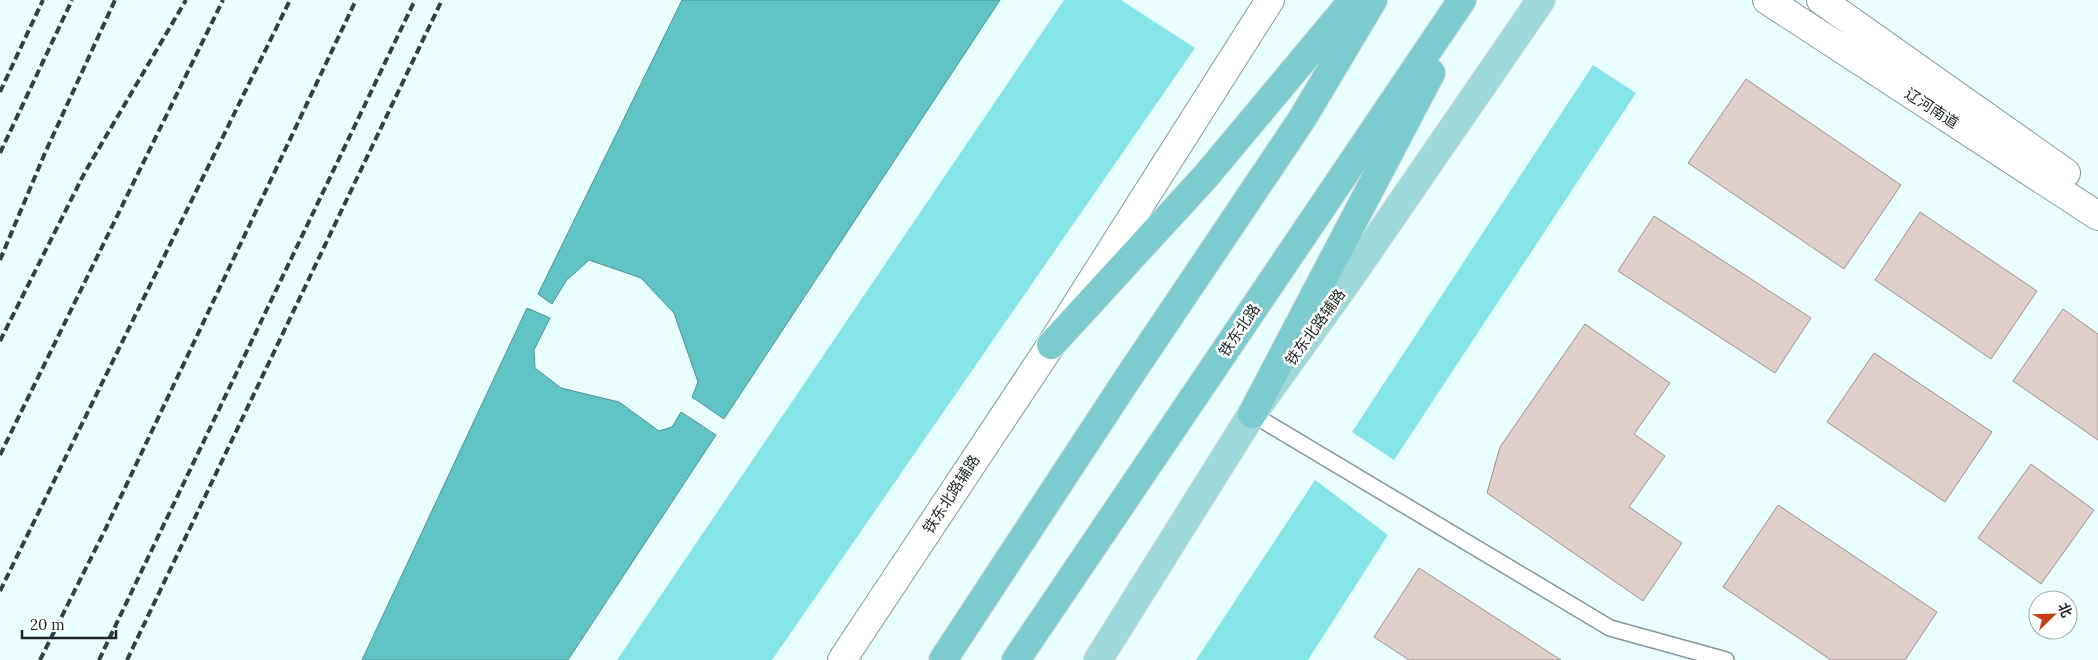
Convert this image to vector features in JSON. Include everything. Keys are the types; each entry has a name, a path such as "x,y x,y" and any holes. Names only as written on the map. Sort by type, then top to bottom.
{"highway":[{"path":"1051,346 1206,176 1353,0"},
{"path":"943,660 1133,370 1302,119 1373,0"},
{"name":"铁东北路","path":"1016,660 1462,0"},
{"path":"1252,414 1470,0"}],"main road":[{"name":"铁东北路辅路","path":"1098,660 1252,414 1353,274 1541,0"}],"street":[{"name":"铁东北路辅路","path":"842,660 1051,346 1270,0"},
{"name":"辽河南道","path":"1766,0 2098,216"},
{"name":"辽河南道","path":"1821,0 2098,196"}],"lane":[{"path":"1252,414 1610,628 1726,660"}],"shaded area":[{"path":"682,0 1000,0 724,419 692,397 698,382 674,313 641,278 589,260 566,281 552,304 538,294"},
{"path":"1064,0 1121,0 1195,48 772,660 617,660"},
{"path":"1593,65 1636,93 1394,460 1352,432"},
{"path":"527,308 550,318 534,350 535,368 561,388 619,402 659,431 672,427 681,412 716,435 568,660 362,660"},
{"path":"1315,480 1388,535 1308,660 1196,660"}],"building":[{"path":"1746,79 1901,185 1844,269 1688,163"},
{"path":"1920,212 2037,291 1991,359 1875,280"},
{"path":"1654,216 1811,318 1775,373 1618,271"},
{"path":"2063,309 2098,334 2098,440 2013,381"},
{"path":"1585,324 1670,383 1634,434 1665,456 1629,507 1682,543 1643,601 1487,493 1500,447"},
{"path":"1874,353 1992,432 1945,502 1827,422"},
{"path":"2031,464 2094,510 2041,584 1978,538"},
{"path":"1778,505 1937,612 1905,660 1831,660 1723,587"},
{"path":"1419,568 1561,660 1409,660 1374,637"}],"railway":[{"path":"0,92 43,0"},
{"path":"0,153 72,0"},
{"path":"0,260 45,153 115,0"},
{"path":"0,341 85,172 186,0"},
{"path":"0,455 223,0"},
{"path":"0,591 290,0"},
{"path":"40,660 106,528 356,0"},
{"path":"99,660 415,0"},
{"path":"127,660 442,0"}]}
